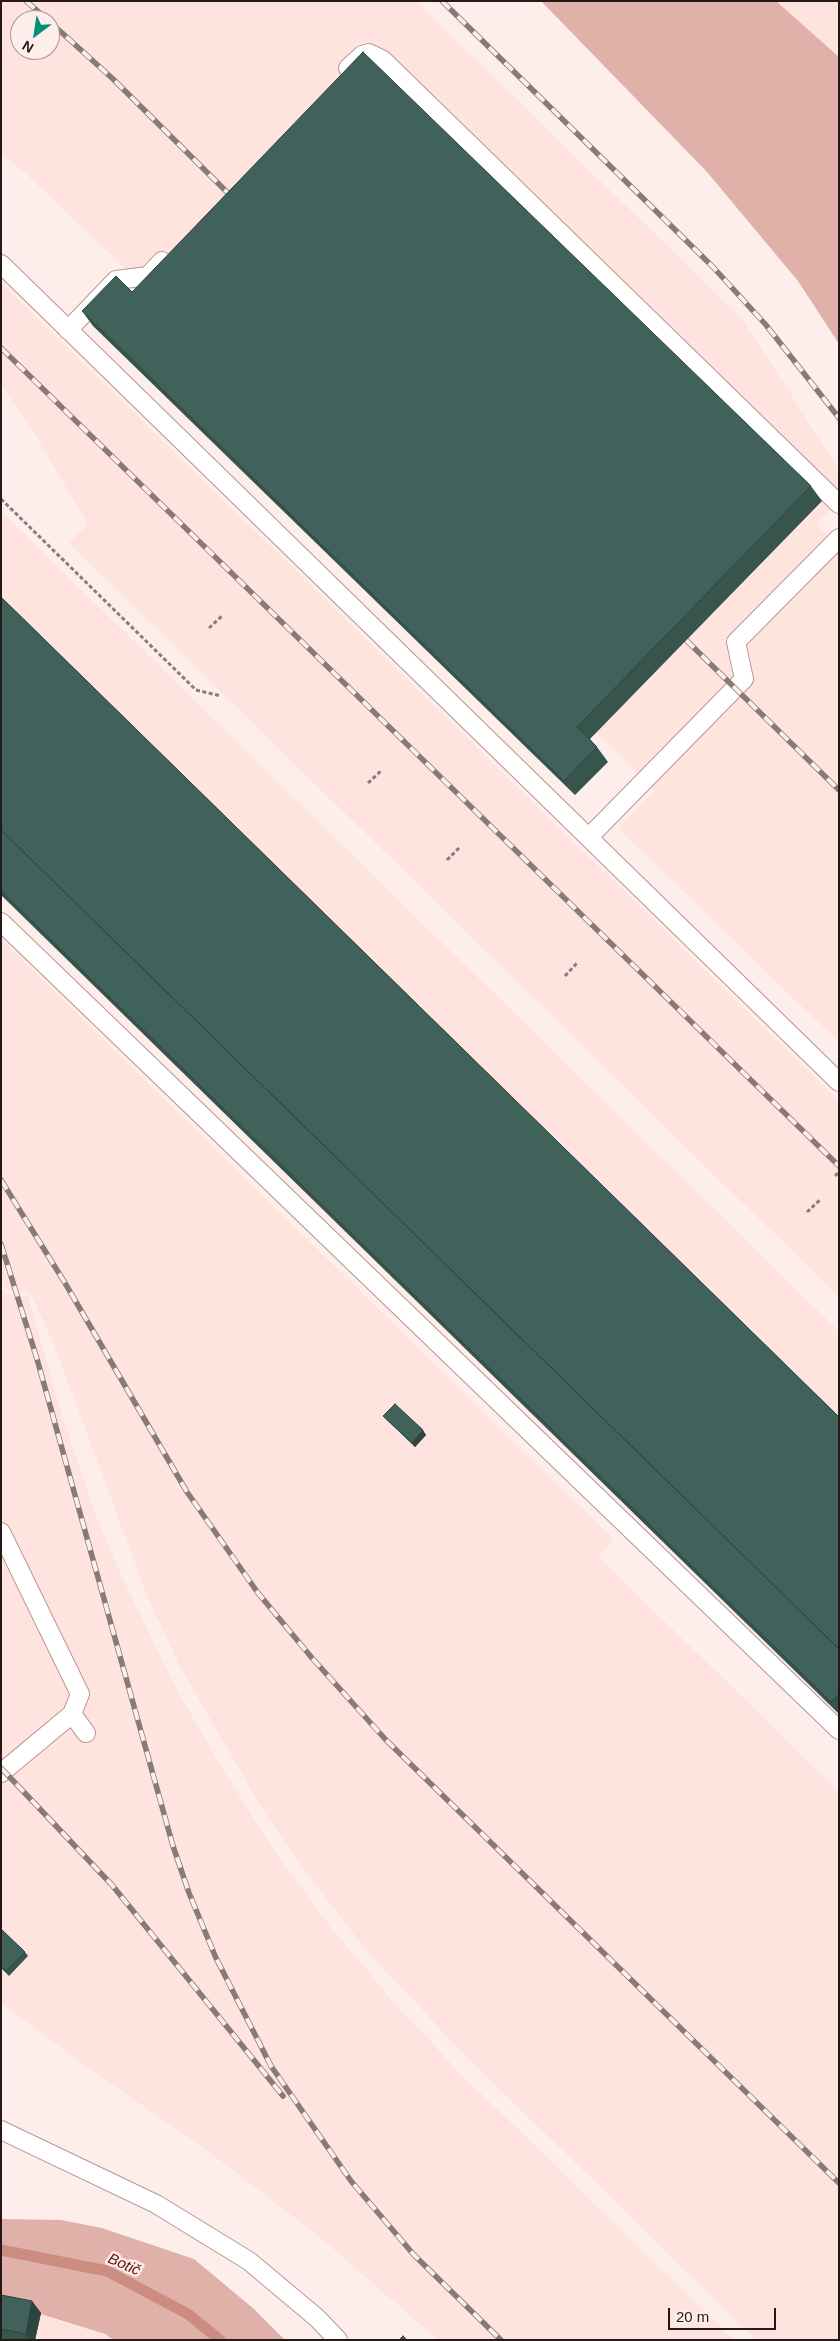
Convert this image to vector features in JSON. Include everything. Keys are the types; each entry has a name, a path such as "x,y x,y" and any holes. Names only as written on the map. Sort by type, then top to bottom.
{"lane":[{"path":"335,82 362,55 368,53 383,60 839,504"},
{"path":"68,330 116,280 148,276 172,251"},
{"path":"1,264 839,1082"},
{"path":"588,837 744,679 736,642 839,538"},
{"path":"1,922 839,1730"},
{"path":"1,1532 80,1694 72,1714 1,1773"},
{"path":"72,1714 86,1733"},
{"path":"1,2130 156,2204 249,2261 317,2318 338,2340"}],"path":[{"path":"1,499 196,690 221,696"},
{"path":"209,628 223,615"},
{"path":"368,783 382,770"},
{"path":"447,860 460,847"},
{"path":"565,976 578,962"},
{"path":"835,1176 839,1172"},
{"path":"807,1212 821,1199"}],"shaded area":[{"path":"1,1 416,1 744,321 839,470 839,501 816,524 839,547 839,1042 618,828 655,790 108,252 25,173 1,153"},
{"path":"541,1 776,1 839,57 839,344 798,281 707,172"},
{"path":"776,1 839,1 839,57"},
{"path":"1,283 839,1101 839,1297 69,543 88,524 31,428 1,385"},
{"path":"1,511 839,1331 839,1666 1,848"},
{"path":"1,939 614,1540 598,1556 839,1792 839,2340 756,2340 460,2050 366,1950 302,1867 262,1808 180,1667 148,1598 53,1342 30,1293 6,1289 1,1274"},
{"path":"1,1287 4,1293 28,1297 64,1422 93,1508 120,1573 175,1686 222,1768 272,1847 324,1919 395,2004 462,2075 734,2340 438,2340 322,2239 216,2157 83,2064 1,2003"},
{"path":"1,2219 61,2220 102,2228 194,2259 254,2309 285,2340 114,2340 105,2334 41,2314 1,2305"},
{"path":"1,2306 41,2313 105,2334 114,2340 1,2340"}],"building":[{"path":"363,52 811,486 577,727 597,747 564,781 82,311 116,276 132,292"},
{"path":"1,597 839,1417 839,1649 1,830"},
{"path":"1,830 839,1649 839,1694 831,1702 1,891"},
{"path":"395,1404 423,1430 412,1443 383,1416"},
{"path":"1,1929 25,1952 6,1971 1,1967"},
{"path":"1,2295 32,2301 26,2334 1,2329"},
{"path":"403,2336 407,2340 399,2340"}],"waterway":[{"name":"Botič","path":"1,2250 107,2271 188,2314 220,2340"}],"railway":[{"path":"26,1 36,10"},
{"path":"442,1 713,267 766,325 839,418"},
{"path":"60,31 113,79 237,202"},
{"path":"1,348 839,1166"},
{"path":"686,640 839,790"},
{"path":"1,1180 65,1283 187,1492 258,1593 312,1658 386,1740 839,2183"},
{"path":"1,1244 37,1359 173,1846 189,1893 216,1958 271,2066 351,2181 414,2255 501,2340"},
{"path":"1,1768 112,1885 283,2096"}]}
